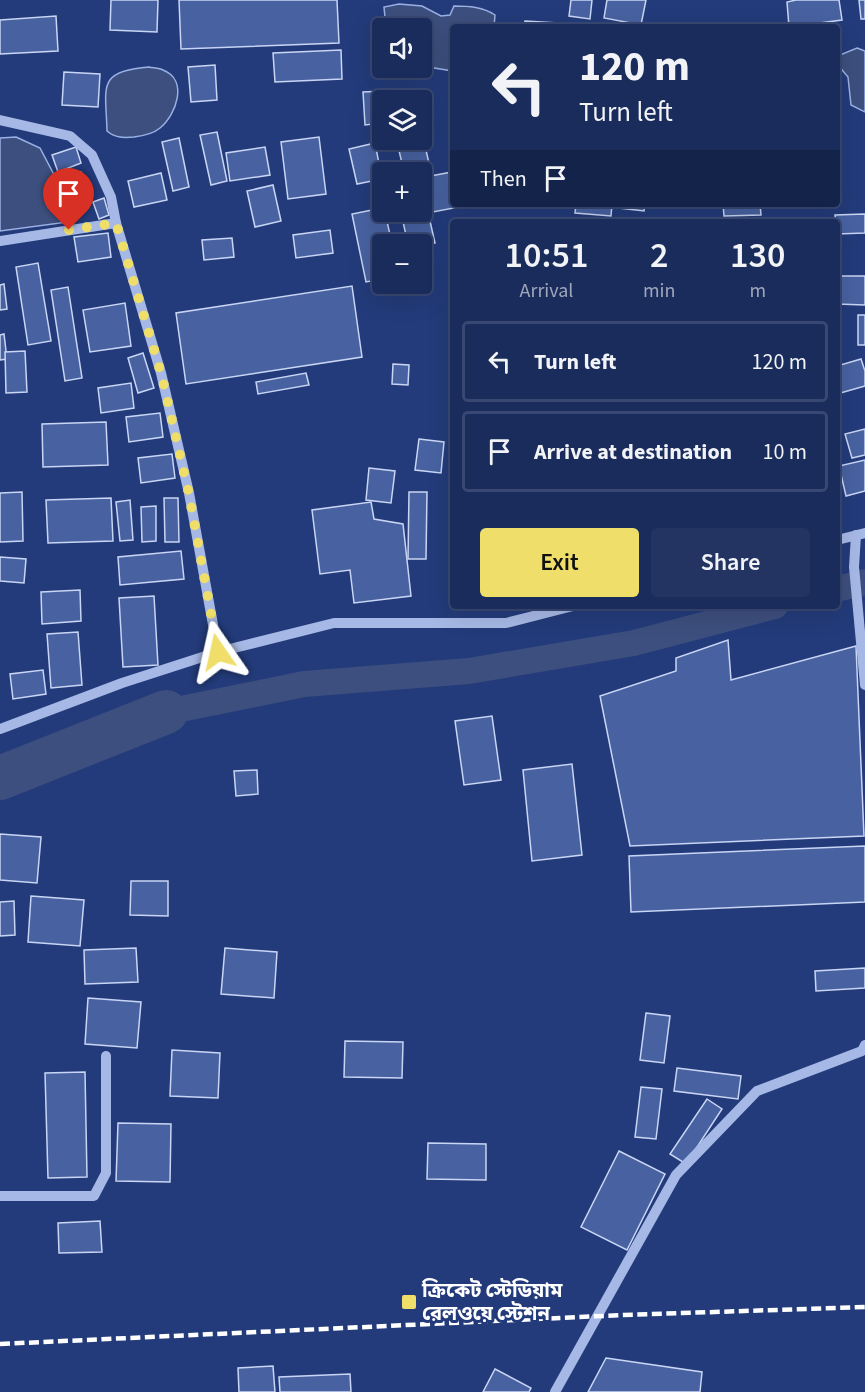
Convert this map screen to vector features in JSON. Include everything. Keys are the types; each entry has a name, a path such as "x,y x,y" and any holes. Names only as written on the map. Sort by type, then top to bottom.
{"street":[{"path":"0,120 70,136 92,155 111,196 116,223 161,373 189,494 218,652"},
{"path":"0,241 116,223"},
{"path":"840,539 861,534 854,567 865,685"},
{"path":"0,729 122,683 218,652 334,623 506,623 561,609"},
{"path":"555,1392 676,1175 757,1091 862,1051 865,1045"},
{"path":"0,1196 94,1196 106,1173 106,1056"}],"water":[{"path":"399,4 422,6 441,16 450,15 454,6 481,9 495,15 494,24 450,24 450,71 432,68 432,18 385,18 384,7"},
{"path":"857,48 865,51 865,112 851,105 848,77 840,67 840,55"},
{"path":"149,67 163,70 176,81 177,98 171,115 154,132 134,137 116,136 110,133 107,131 106,92 112,77 120,72"},
{"path":"16,137 40,148 62,190 61,210 68,222 0,231 0,138"}],"building":[{"path":"111,0 158,0 157,32 110,30"},
{"path":"179,0 337,0 339,43 181,49"},
{"path":"571,0 592,0 590,19 569,16"},
{"path":"607,0 646,0 641,24 604,18"},
{"path":"839,0 842,20 789,24 787,2"},
{"path":"859,0 865,0 865,19 861,19"},
{"path":"56,16 58,51 0,54 0,20"},
{"path":"525,21 575,24 524,24"},
{"path":"341,50 342,79 275,82 273,53"},
{"path":"215,65 217,100 191,102 188,67"},
{"path":"64,72 100,74 98,107 62,105"},
{"path":"363,92 372,92 372,124 365,125"},
{"path":"217,132 227,181 211,185 200,135"},
{"path":"319,137 326,194 288,199 281,142"},
{"path":"179,138 189,187 173,191 162,142"},
{"path":"372,144 372,150 376,150 379,162 372,162 372,181 357,184 349,149"},
{"path":"76,147 81,163 58,172 52,155"},
{"path":"265,147 270,175 230,181 226,153"},
{"path":"399,150 426,150 429,162 402,162"},
{"path":"81,172 86,189 71,193 66,176"},
{"path":"450,172 450,207 459,207 433,212 432,176"},
{"path":"161,173 167,200 134,207 128,181"},
{"path":"273,185 281,221 255,227 247,191"},
{"path":"104,198 109,215 99,219 93,202"},
{"path":"576,207 612,207 611,216 575,213"},
{"path":"619,207 645,207 644,211"},
{"path":"723,207 760,207 761,215 724,216"},
{"path":"372,210 372,222 387,222 390,234 372,234 372,281 366,282 352,214"},
{"path":"865,214 865,233 840,234 840,219 835,219 835,215"},
{"path":"403,222 430,222 435,243 432,244 432,234 406,234"},
{"path":"330,230 333,253 296,258 293,235"},
{"path":"108,233 111,257 78,262 74,237"},
{"path":"232,238 234,257 204,260 202,240"},
{"path":"38,263 51,341 28,345 16,267"},
{"path":"840,276 865,276 865,305 840,304"},
{"path":"4,284 7,309 0,310 0,285"},
{"path":"352,286 362,357 186,384 176,313"},
{"path":"68,287 82,378 65,381 51,290"},
{"path":"125,303 131,346 90,352 83,310"},
{"path":"858,315 865,315 865,345 858,345"},
{"path":"4,334 7,359 0,360 0,335"},
{"path":"25,351 27,392 6,393 5,352"},
{"path":"143,353 154,388 138,393 128,358"},
{"path":"861,359 865,371 865,386 840,393 840,365"},
{"path":"393,364 409,365 408,385 392,384"},
{"path":"306,373 309,385 258,394 256,382"},
{"path":"131,383 134,408 101,413 98,388"},
{"path":"160,413 163,437 129,442 126,417"},
{"path":"106,422 108,465 43,467 42,424"},
{"path":"865,429 865,455 852,458 845,434"},
{"path":"419,439 444,442 441,473 415,470"},
{"path":"172,454 175,478 141,483 138,458"},
{"path":"865,460 865,491 846,496 840,466"},
{"path":"369,468 395,471 391,503 366,500"},
{"path":"22,492 23,541 0,542 0,493"},
{"path":"409,492 427,492 426,559 408,559"},
{"path":"111,498 113,541 48,543 46,500"},
{"path":"164,498 178,498 179,542 165,542"},
{"path":"130,500 133,540 120,541 116,502"},
{"path":"371,502 374,519 403,524 411,596 354,603 350,570 320,574 312,510"},
{"path":"156,506 156,541 142,542 141,507"},
{"path":"181,551 184,579 120,585 118,557"},
{"path":"0,557 26,559 24,583 0,581"},
{"path":"80,590 81,621 42,624 41,592"},
{"path":"154,596 158,665 123,667 119,598"},
{"path":"78,632 82,685 51,688 47,634"},
{"path":"728,640 731,680 856,646 864,836 630,846 600,696 676,671 676,658"},
{"path":"43,670 46,694 13,699 10,674"},
{"path":"492,716 501,780 464,785 455,721"},
{"path":"572,764 582,855 532,861 523,770"},
{"path":"257,770 258,794 236,796 234,771"},
{"path":"0,834 41,837 37,883 0,880"},
{"path":"865,846 865,902 631,912 629,856"},
{"path":"131,881 168,881 168,916 130,915"},
{"path":"31,896 84,900 80,946 28,942"},
{"path":"14,901 15,935 0,936 0,902"},
{"path":"136,948 138,982 85,984 84,950"},
{"path":"225,948 277,952 274,998 221,994"},
{"path":"865,968 865,988 816,991 815,971"},
{"path":"88,998 141,1002 137,1048 85,1044"},
{"path":"646,1013 670,1016 664,1063 640,1060"},
{"path":"345,1041 403,1042 402,1078 344,1077"},
{"path":"172,1050 220,1053 218,1098 170,1096"},
{"path":"677,1068 741,1076 738,1099 674,1091"},
{"path":"85,1072 87,1177 48,1178 45,1073"},
{"path":"641,1087 662,1089 656,1139 635,1137"},
{"path":"707,1099 722,1109 686,1164 670,1154"},
{"path":"118,1123 171,1124 170,1182 116,1181"},
{"path":"428,1143 486,1144 486,1180 427,1179"},
{"path":"619,1151 665,1174 627,1250 581,1227"},
{"path":"100,1221 102,1252 59,1253 58,1223"},
{"path":"606,1358 702,1372 700,1392 588,1392"},
{"path":"273,1366 275,1392 239,1392 238,1368"},
{"path":"495,1369 531,1388 529,1392 483,1392"},
{"path":"350,1374 351,1392 280,1392 279,1377"}],"waterway":[{"path":"840,588 865,582"},
{"path":"166,712 304,684 469,671 634,643 764,609"},
{"path":"0,778 166,712"}],"railway":[{"path":"0,1344 623,1315 865,1307"}],"place":[{"name":"ক্রিকেট স্টেডিয়াম রেলওয়ে স্টেশন","path":"409,1302"}],"route":[{"path":"69,230 116,223 161,373 189,494 218,652"}]}
